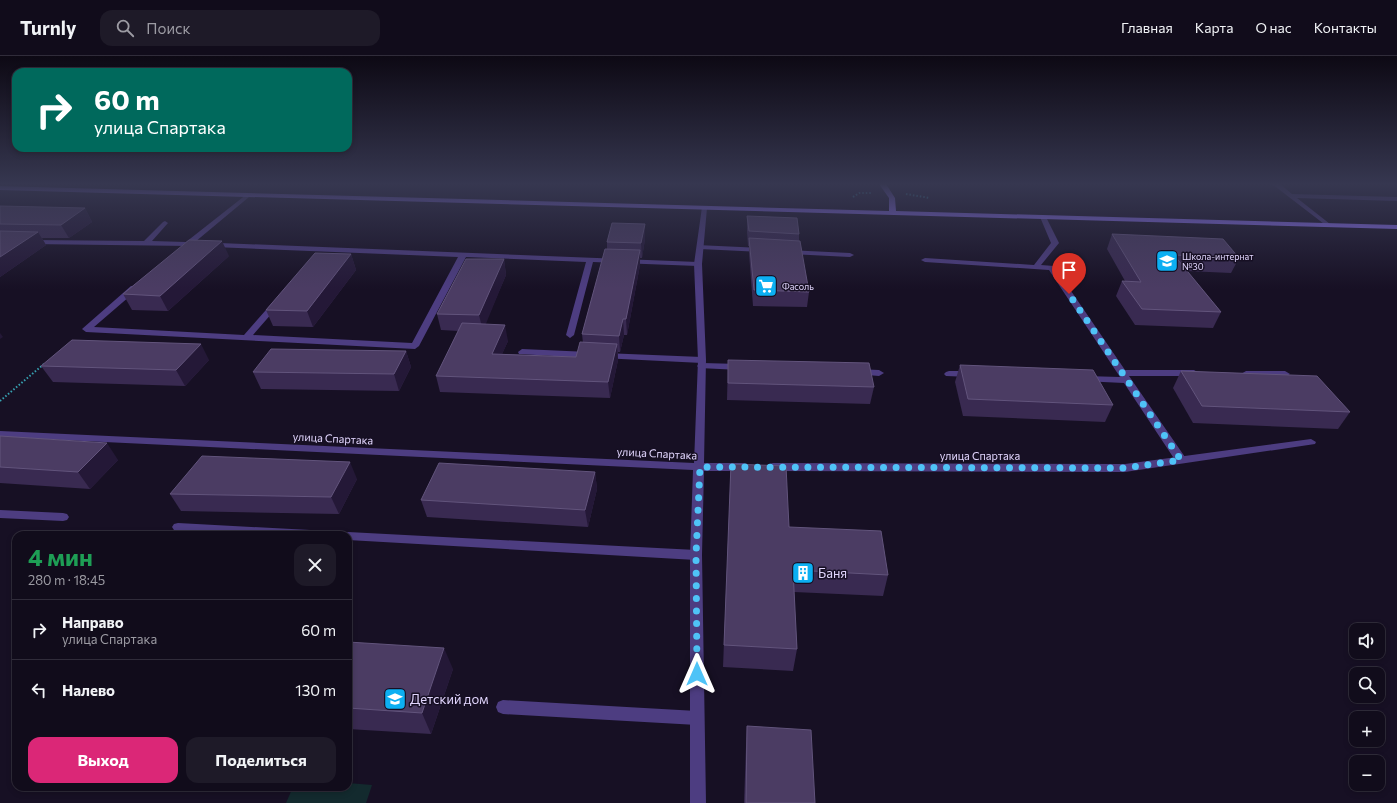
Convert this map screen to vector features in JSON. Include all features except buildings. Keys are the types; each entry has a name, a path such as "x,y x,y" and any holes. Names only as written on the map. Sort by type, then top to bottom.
{"main road":[{"path":"1109,219 1397,227"}],"street":[{"path":"176,254 219,219"},
{"path":"698,803 696,555 700,467 702,363 698,264 703,219"},
{"path":"1036,267 1055,243 1044,219"},
{"path":"1320,219 1328,225"},
{"path":"145,244 165,223"},
{"path":"23,242 188,244 322,252 463,255 698,264"},
{"path":"700,247 850,255"},
{"path":"140,284 86,329 415,346 463,255"},
{"path":"570,335 590,260"},
{"path":"925,260 1051,268 1181,460"},
{"path":"247,337 283,296"},
{"path":"522,352 702,363 748,368"},
{"path":"848,372 879,373"},
{"path":"949,374 980,375"},
{"path":"1073,378 1207,374"},
{"path":"1238,374 1285,374"},
{"name":"улица Спартака","path":"0,434 700,467 1125,468 1312,442"},
{"path":"0,514 62,517"},
{"path":"178,527 254,531"},
{"path":"352,536 696,555"},
{"path":"503,707 697,718"}],"path":[{"path":"0,402 46,363"}],"green space":[{"path":"352,783 372,785 366,803 286,803 291,791 352,791"}],"place":[{"name":"Школа-интернат №30","path":"1167,261"},
{"name":"Фасоль","path":"766,286"},
{"name":"Баня","path":"803,573"},
{"name":"Детский дом","path":"395,699"}],"route":[{"path":"697,674 696,555 700,467 1125,468 1181,460 1069,294"}]}
